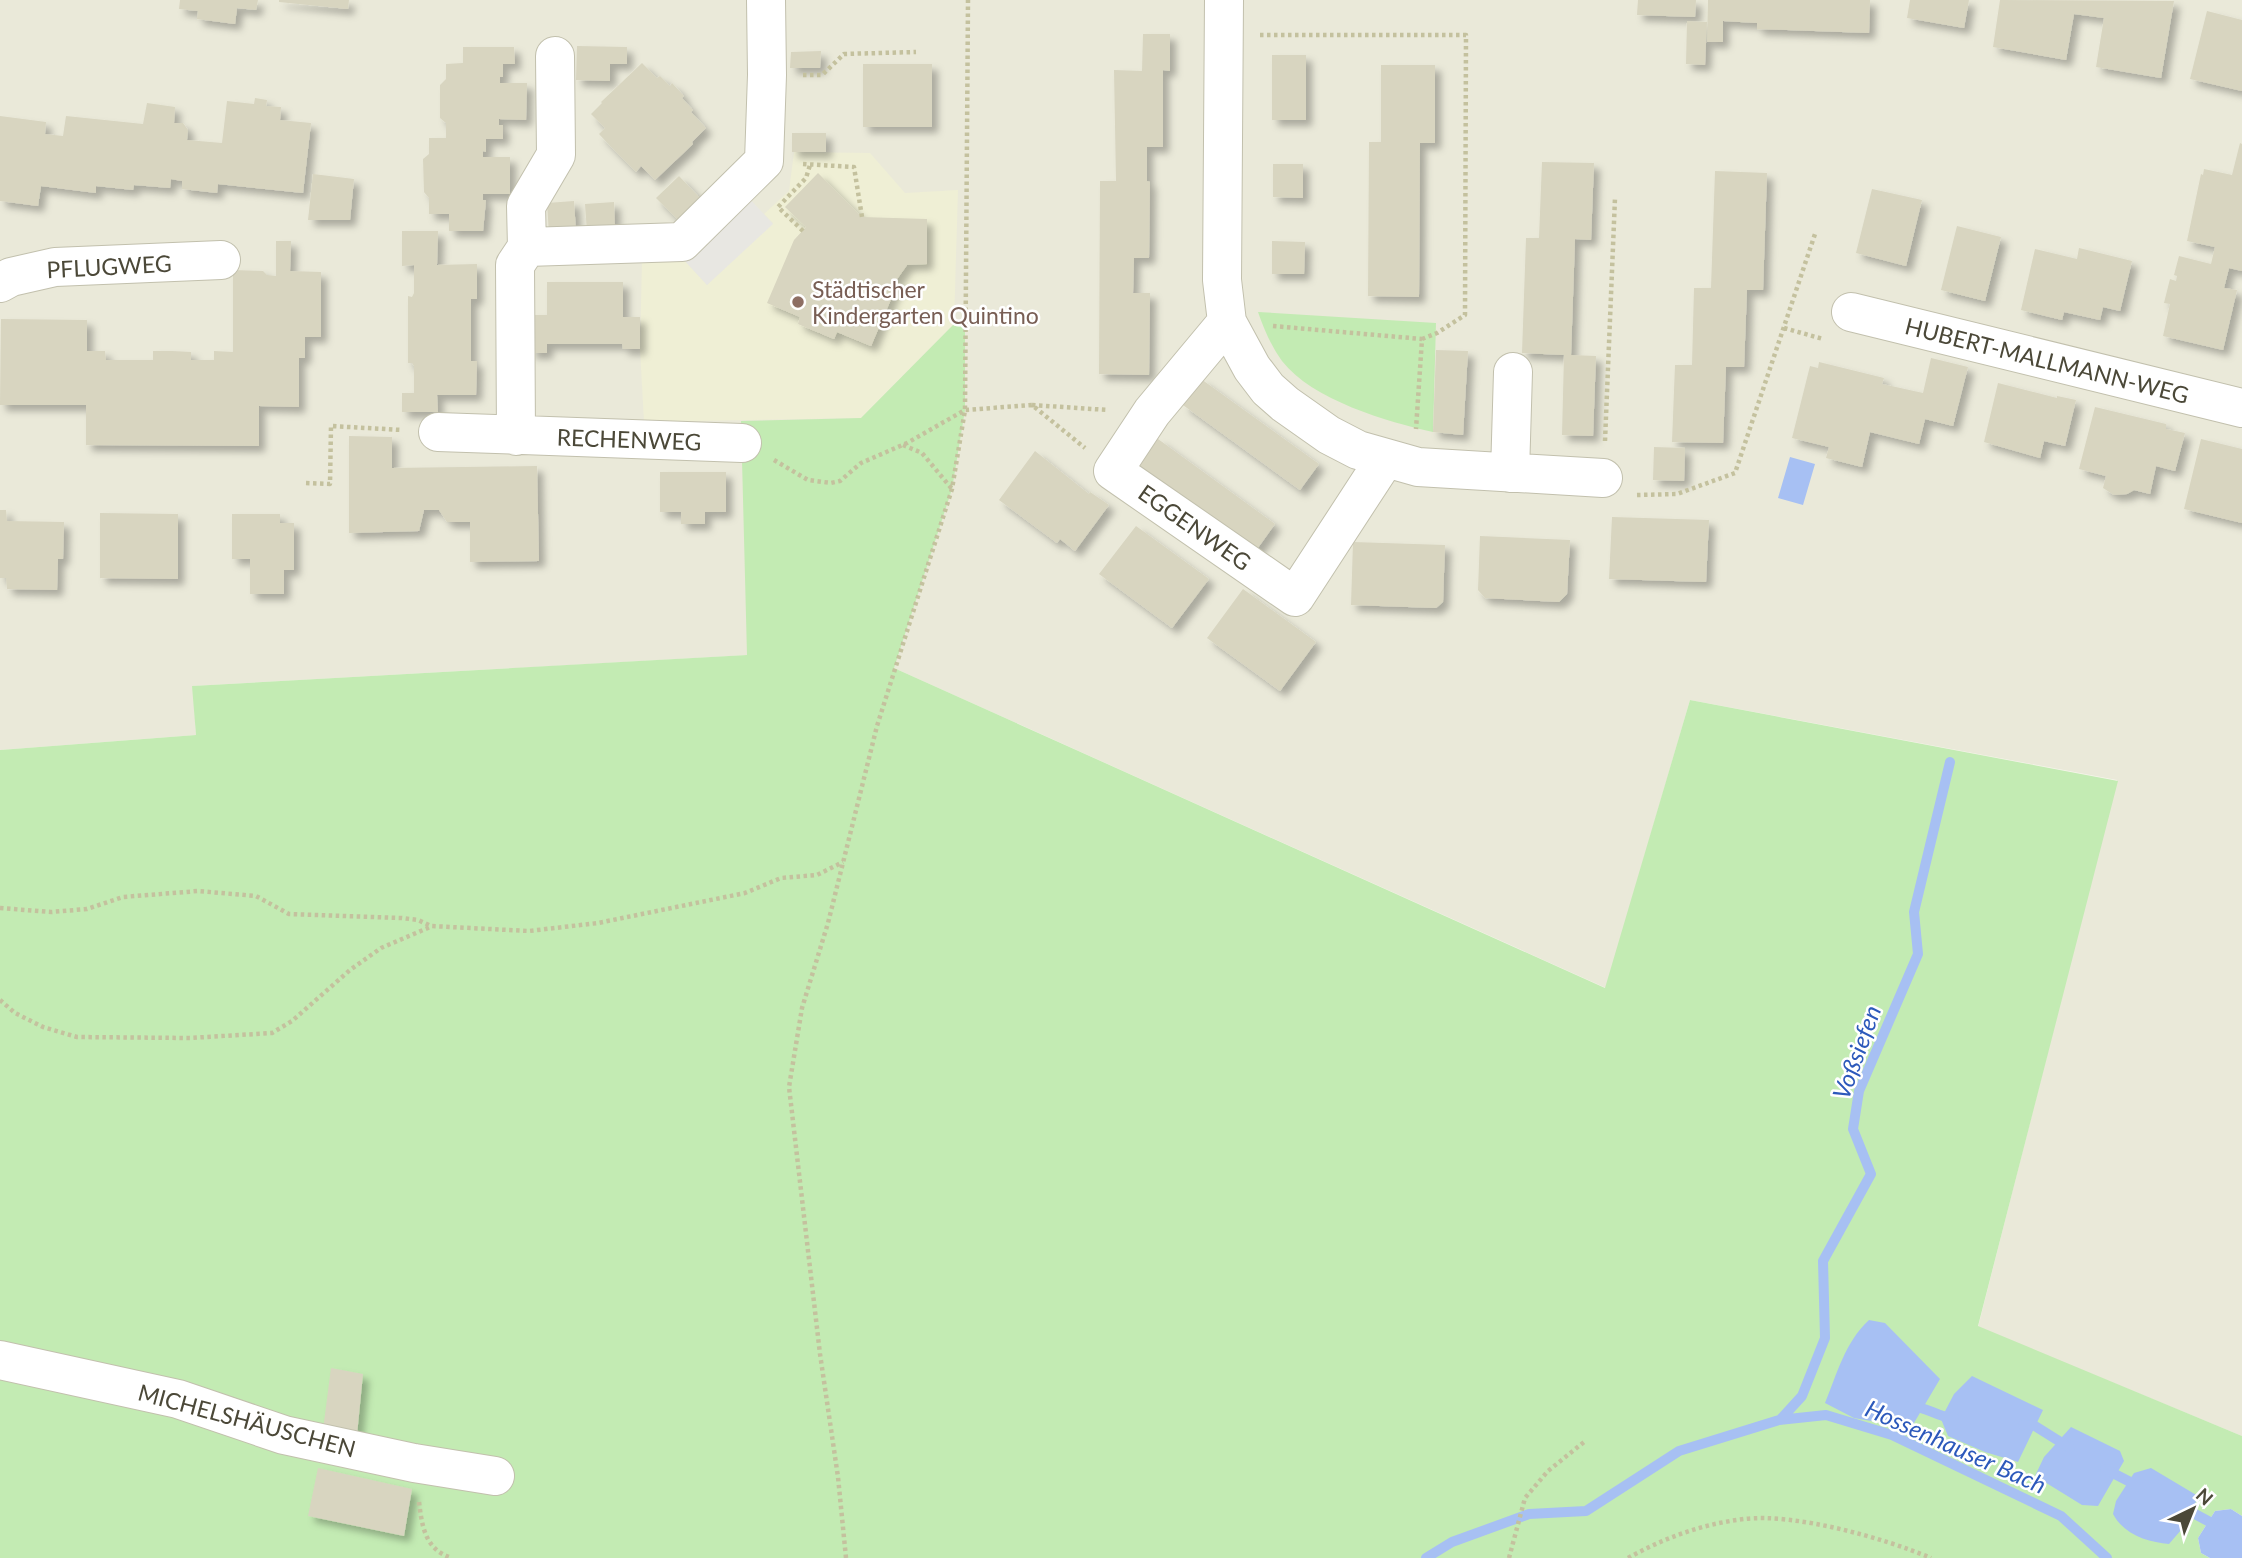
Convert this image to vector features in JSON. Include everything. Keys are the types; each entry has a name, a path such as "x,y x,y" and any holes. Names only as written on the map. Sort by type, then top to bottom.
{"street":[{"path":"527,247 682,242 764,161 766,0"},
{"path":"1224,18 1222,280 1227,322 1251,368 1268,389 1329,435 1385,459 1418,467 1603,478"},
{"path":"516,436 515,265 527,247 526,206 556,155 555,56"},
{"name":"PFLUGWEG","path":"0,283 11,277 55,267 220,260"},
{"name":"HUBERT-MALLMANN-WEG","path":"1852,312 2242,408"},
{"name":"EGGENWEG","path":"1227,322 1152,412 1113,471 1295,597 1385,459"},
{"path":"1510,473 1513,372"},
{"name":"RECHENWEG","path":"438,432 742,443"},
{"name":"MICHELSHÄUSCHEN","path":"0,1360 178,1399 284,1435 414,1463 495,1476"}],"path":[{"path":"846,1558 789,1087 802,1008 828,923 884,702 952,489 965,410 968,0"},
{"path":"1224,18 1466,35 1465,315 1422,339 1227,322"},
{"path":"767,75 822,75 844,54 916,52"},
{"path":"764,161 854,167 862,217"},
{"path":"1615,198 1603,496 1677,494 1735,473 1816,231"},
{"path":"778,207 803,231"},
{"path":"1416,414 1422,339"},
{"path":"1032,405 1113,471"},
{"path":"742,443 808,480 831,483 840,481 861,463 902,445 965,410 1032,405 1152,412"},
{"path":"306,483 330,484 331,426 438,432"},
{"path":"902,445 922,453 952,489"},
{"path":"0,908 51,912 87,909 123,897 198,891 256,896 289,914 402,918 418,920 431,926 529,931 597,923 745,893 781,878 817,875 843,862"},
{"path":"0,1000 15,1013 77,1037 190,1038 272,1033 292,1021 350,970 381,948 431,926"},
{"path":"1509,1558 1525,1498 1548,1471 1584,1442"},
{"path":"414,1463 425,1535 438,1550 452,1558"},
{"path":"1628,1558 1676,1535 1707,1525 1746,1519 1776,1519 1895,1542 1931,1558"}],"shaded area":[{"path":"0,0 2242,0 2242,1436 1978,1327 2117,780 1690,700 1606,988 894,668 748,655 193,686 196,735 0,750"},
{"name":"Städtischer Kindergarten Quintino","path":"794,152 870,153 905,193 958,190 954,324 861,418 644,422 640,349 642,261 683,259 707,285 773,223 764,214 789,191"},
{"path":"749,198 773,224 707,285 683,259"}],"green space":[{"path":"1258,312 1436,323 1433,432 1373,415 1312,387 1282,361"},
{"path":"954,324 965,325 965,410 952,489 894,668 1605,988 1690,700 2118,781 1978,1326 2242,1436 2242,1516 2231,1509 2215,1511 2198,1538 2201,1553 2210,1558 0,1558 0,750 196,735 192,686 747,655 741,421 861,418"}],"water":[{"path":"1790,457 1815,464 1803,505 1778,498"},
{"path":"1869,1320 1885,1323 1940,1379 1911,1428 1854,1418 1825,1403 1848,1348"},
{"path":"1972,1376 2043,1410 2018,1462 1985,1452 1948,1436 1941,1419 1954,1394"},
{"path":"2071,1427 2120,1451 2124,1461 2098,1506 2082,1505 2035,1476 2044,1457"},
{"path":"2151,1468 2198,1496 2188,1522 2169,1544 2137,1536 2123,1527 2113,1514 2116,1501 2134,1473"},
{"path":"2231,1509 2242,1516 2242,1558 2210,1558 2201,1553 2198,1538 2215,1511"}],"building":[{"path":"180,0 258,0 256,10 237,8 235,24 197,19 198,11 179,9"},
{"path":"279,0 349,0 348,9"},
{"path":"1638,0 1696,0 1695,17 1637,15"},
{"path":"1708,0 1870,0 1869,33 1757,29 1757,23 1723,21 1723,42 1707,42"},
{"path":"1910,0 1969,0 1964,28 1907,18"},
{"path":"2000,0 2174,1 2161,78 2096,67 2104,18 2074,14 2066,60 1993,47"},
{"path":"2207,11 2242,20 2242,91 2190,79"},
{"path":"1687,21 1707,22 1705,65 1686,64"},
{"path":"1143,34 1170,34 1170,71 1163,70 1163,147 1147,147 1147,181 1150,182 1149,258 1134,258 1133,293 1150,293 1149,375 1099,374 1100,181 1116,181 1114,70 1142,71"},
{"path":"577,46 627,47 627,64 610,64 610,81 576,80"},
{"path":"463,47 514,47 515,64 503,64 500,83 527,83 526,120 499,119 499,125 503,125 503,139 486,139 486,152 483,151 483,157 510,157 510,194 483,194 483,200 486,200 483,231 449,231 449,214 429,214 429,198 424,192 423,159 429,154 429,138 446,138 446,123 440,118 440,85 446,79 446,64 463,63"},
{"path":"821,51 820,68 790,68 791,52"},
{"path":"1272,55 1306,55 1306,120 1272,120"},
{"path":"642,63 657,78 660,76 670,86 672,83 684,96 682,98 693,110 691,112 706,128 655,180 641,166 636,172 616,152 599,134 605,128 591,114"},
{"path":"863,64 932,64 932,127 863,127"},
{"path":"1381,65 1435,65 1435,143 1420,143 1419,297 1368,296 1369,142 1381,142"},
{"path":"255,98 267,100 266,106 281,107 280,120 311,123 303,193 218,184 217,193 182,189 182,181 171,179 170,188 134,185 133,190 96,186 96,193 41,186 38,206 0,201 0,116 46,122 45,134 63,136 66,116 143,124 147,103 175,107 174,123 183,123 188,130 187,140 222,143 227,101 254,104"},
{"path":"792,133 826,133 826,152 792,152"},
{"path":"2240,143 2242,271 2229,268 2224,288 2237,290 2223,350 2163,336 2170,304 2164,303 2170,279 2176,281 2177,276 2174,275 2179,256 2211,264 2215,247 2187,241 2201,174 2203,175 2204,169 2232,175"},
{"path":"1542,162 1594,163 1591,240 1575,239 1571,355 1596,356 1593,436 1562,435 1564,355 1522,353 1526,238 1539,238"},
{"path":"1273,164 1303,164 1303,198 1273,197"},
{"path":"1715,171 1767,173 1763,290 1747,290 1744,367 1726,367 1723,443 1672,442 1675,365 1692,365 1694,288 1711,288"},
{"path":"818,173 862,217 927,219 927,264 907,265 895,282 898,283 871,346 837,332 834,339 798,324 800,317 767,303 794,240 806,227 785,207"},
{"path":"313,174 354,179 350,220 308,220"},
{"path":"679,176 700,198 678,220 656,198"},
{"path":"1872,189 1922,200 1906,266 1856,253"},
{"path":"574,201 576,232 549,234 547,203"},
{"path":"614,202 615,231 587,232 585,204"},
{"path":"1957,226 2001,237 1985,301 1941,290"},
{"path":"402,231 438,231 437,265 477,264 477,299 471,299 471,361 477,361 476,395 437,395 438,412 402,412 402,393 414,393 414,366 408,363 408,296 412,297 414,293 414,265 402,266"},
{"path":"276,241 291,241 290,271 321,272 321,337 305,337 305,358 299,358 299,407 259,406 259,446 86,445 86,405 0,405 1,319 87,320 87,351 105,351 106,360 153,360 153,351 172,351 191,352 191,360 214,360 214,351 233,352 233,270 263,271 267,275 276,276"},
{"path":"1272,241 1305,242 1304,274 1272,274"},
{"path":"2079,248 2132,261 2120,311 2103,307 2100,320 2064,312 2062,320 2021,310 2035,249 2077,259"},
{"path":"547,282 623,282 623,317 640,317 640,349 623,349 622,344 547,344 547,353 530,353 531,315 547,315"},
{"path":"1436,350 1468,351 1463,435 1433,432"},
{"path":"1931,358 1968,367 1953,426 1925,419 1919,444 1870,432 1862,467 1826,458 1829,447 1792,438 1810,366 1818,368 1819,362 1884,378 1882,384 1923,393"},
{"path":"1201,379 1319,464 1300,490 1183,405"},
{"path":"1998,383 2076,400 2065,446 2044,441 2040,458 1984,442"},
{"path":"2095,407 2166,424 2166,429 2185,433 2175,471 2156,466 2150,494 2134,490 2127,494 2114,495 2103,488 2106,476 2079,469"},
{"path":"349,436 392,437 392,468 537,466 539,561 470,562 470,522 447,522 439,510 424,510 419,531 349,533"},
{"path":"1158,439 1275,524 1255,552 1138,466"},
{"path":"2201,439 2242,449 2242,523 2184,509"},
{"path":"1654,447 1685,448 1684,481 1653,480"},
{"path":"1035,451 1089,494 1090,492 1109,505 1075,551 1060,539 1057,543 999,500"},
{"path":"660,472 726,472 726,512 705,512 705,524 681,524 681,512 660,512"},
{"path":"0,510 6,510 7,521 64,522 63,559 58,559 57,590 7,589 6,578 0,578"},
{"path":"100,513 178,514 178,579 100,578"},
{"path":"232,514 280,514 280,523 294,523 294,570 284,570 284,594 250,594 250,559 232,559"},
{"path":"1612,517 1709,520 1706,582 1609,579"},
{"path":"1136,526 1209,579 1172,628 1099,574"},
{"path":"1480,536 1570,540 1567,594 1559,602 1485,598 1478,590"},
{"path":"1353,542 1445,545 1443,602 1436,608 1351,605"},
{"path":"1243,589 1316,642 1280,691 1207,638"},
{"path":"331,1368 363,1374 357,1435 323,1430"},
{"path":"318,1468 412,1489 404,1536 308,1516"}],"waterway":[{"name":"Voßsiefen","path":"1780,1420 1802,1396 1825,1338 1823,1261 1871,1174 1853,1129 1859,1091 1918,954 1914,912 1950,762"},
{"path":"1910,1406 1954,1418"},
{"name":"Hossenhauser Bach","path":"1426,1558 1452,1542 1529,1514 1586,1511 1679,1451 1779,1420 1826,1415 1892,1435 2061,1516 2107,1558"},
{"path":"2023,1425 2035,1426 2070,1448"},
{"path":"2105,1469 2140,1487"},
{"path":"2180,1506 2208,1521 2242,1531"}],"place":[{"name":"Städtischer Kindergarten Quintino","path":"798,302"}]}
